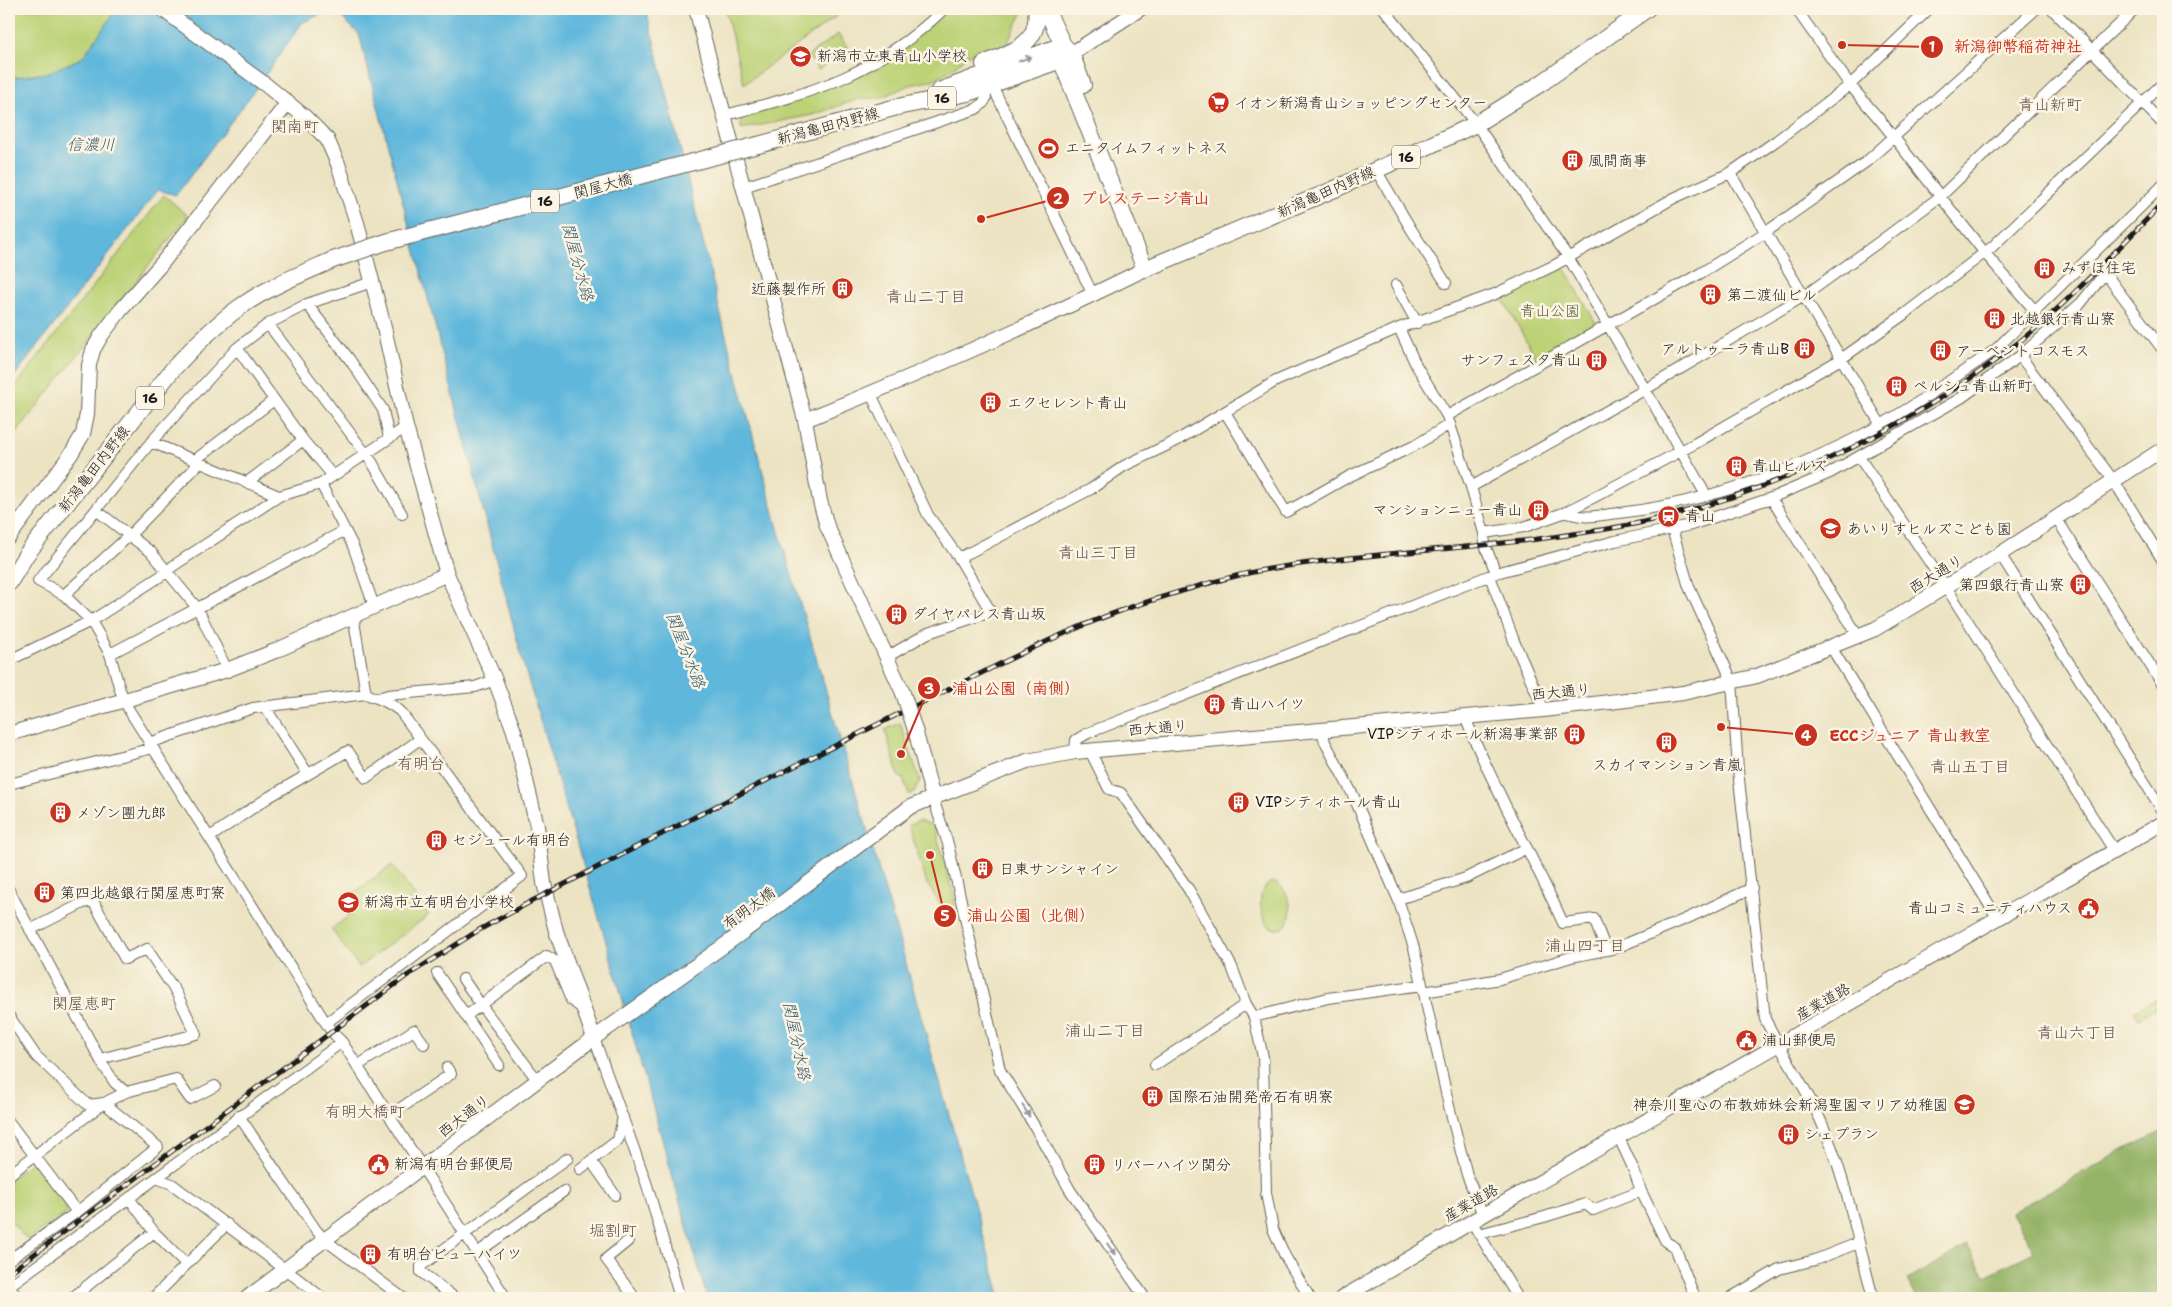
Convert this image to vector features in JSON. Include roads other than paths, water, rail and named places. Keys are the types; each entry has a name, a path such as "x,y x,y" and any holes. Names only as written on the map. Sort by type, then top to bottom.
{"main road":[{"path":"935,93 967,71 1026,43 1032,36 1036,24 1036,9"},
{"path":"1046,9 1065,53 1148,268"},
{"name":"新潟亀田内野線","path":"1148,268 1376,170 1476,124 1543,82 1647,9"},
{"name":"新潟亀田内野線","path":"898,107 935,93 1065,53"},
{"name":"新潟亀田内野線","path":"758,145 898,107 968,93 989,86 1065,53"},
{"name":"関屋大橋","path":"332,260 386,242 758,145"},
{"name":"新潟亀田内野線","path":"9,583 26,555 172,369 196,345 242,306 274,287 332,260"}],"street":[{"path":"162,9 266,85 305,117 327,139 338,164 372,282 406,427 447,574 495,680 514,731 538,826 544,884 556,931 583,1009 599,1035 623,1116 648,1185 680,1298"},
{"path":"696,9 805,420 820,501 828,526 903,693 916,733 933,798 948,844 1000,1070 1035,1127 1070,1190 1145,1298"},
{"path":"725,115 792,98 850,76 900,46 925,27 944,9"},
{"path":"1065,53 1140,9"},
{"path":"1384,9 1476,124 1568,256 1706,495"},
{"path":"1796,9 1850,85 1894,137 1984,252 2036,312"},
{"path":"959,558 1091,488 1124,466 1176,441 1276,381 1399,328 1495,294 1674,198 1730,173 1850,85 1929,9"},
{"path":"1225,412 1286,512 1348,477 1414,446 1449,420 1608,325 1701,273 1766,232 1866,162 2036,9"},
{"path":"2052,9 2163,124"},
{"path":"1471,486 1646,389 1804,296 1941,196 2135,9"},
{"path":"1484,533 1524,527 1566,512 1680,452 1841,359 1906,313 1992,247 2163,83"},
{"path":"744,187 976,109 985,103 989,86"},
{"path":"989,86 1093,295"},
{"path":"9,537 71,454 83,434 87,414 89,365 96,343 120,311 169,255 287,104"},
{"path":"1376,170 1446,283"},
{"path":"1730,173 1881,425"},
{"path":"1566,512 1580,518 1622,513 1658,507 1706,495 1795,466 1881,425 1995,350 2036,312 2163,185"},
{"path":"805,420 871,394 1093,295 1148,268"},
{"path":"1075,752 1076,740 1088,733 1493,575 1615,541 1691,525 1771,498 1830,473 1961,398 2020,356 2081,303 2105,273 2163,350"},
{"path":"372,282 307,304 268,324 237,348 151,442 38,581 64,595 91,620 110,654 124,701 331,1031 342,1042 506,1298"},
{"path":"1396,285 1417,323"},
{"path":"307,304 350,360 383,410 390,438"},
{"path":"268,324 366,454 402,514"},
{"path":"1399,328 1416,365 1449,420 1471,486 1493,575 1514,641 1544,710"},
{"path":"237,348 303,440 332,476"},
{"path":"2020,356 2114,481 2163,561"},
{"path":"871,394 928,515 959,558 990,612 928,634 887,657"},
{"path":"64,595 130,535 194,468 195,460 274,400"},
{"path":"12,659 91,620 167,572 173,566 279,496 321,484 406,427"},
{"path":"246,483 303,440"},
{"path":"151,442 279,496"},
{"name":"西大通り","path":"910,807 1027,761 1075,752 1544,710 1683,694 1757,676 1859,637 2000,554 2163,450"},
{"path":"1859,457 1946,587 2116,852"},
{"path":"321,484 353,546 374,606"},
{"path":"1771,498 1859,637"},
{"path":"96,510 151,552 198,608 227,670"},
{"path":"2056,518 2163,686"},
{"path":"1672,529 1689,587 1732,681 1738,770 1765,1018 1779,1046 1802,1082 1821,1121 1839,1172 1873,1298"},
{"path":"110,654 344,531"},
{"path":"2000,554 2163,811"},
{"path":"9,734 227,670 275,651 447,574"},
{"path":"353,615 366,694"},
{"path":"1831,648 1998,919"},
{"path":"378,698 388,695 475,687 495,680"},
{"path":"9,784 151,745 252,708 366,694 391,704 400,712 522,876 326,1023"},
{"path":"265,707 308,774"},
{"path":"1465,717 1484,764 1564,923 1594,919 1606,950"},
{"path":"1322,730 1325,742 1353,795 1398,899 1414,948 1449,1106 1478,1223 1518,1298"},
{"path":"210,837 269,797 348,751 366,778 420,740"},
{"path":"1090,751 1109,789 1120,794 1189,890 1232,967 1246,1004 1254,1017 1263,1057 1266,1193 1273,1229 1285,1256 1310,1298"},
{"name":"有明大橋","path":"599,1035 812,882 910,807"},
{"name":"産業道路","path":"1342,1298 1478,1223 1619,1138 2116,852 2163,823"},
{"path":"1398,899 1466,878 1527,848"},
{"path":"1254,1017 1328,998 1500,979 1571,957 1606,950 1672,925 1752,888"},
{"path":"9,890 100,1059 115,1084 126,1092"},
{"path":"30,930 82,903 94,900 124,959 147,949 176,992 196,1034 100,1059"},
{"path":"466,1016 547,956 555,962 571,1000 583,1009"},
{"path":"437,973 499,1064"},
{"path":"463,979 538,1081"},
{"path":"1155,1065 1246,1004"},
{"path":"9,1016 36,1056 65,1086 88,1105 104,1103 158,1147 77,1212 9,1260"},
{"path":"357,1066 414,1030 424,1044"},
{"name":"西大通り","path":"247,1298 599,1035"},
{"path":"18,1298 9,1286 342,1042"},
{"path":"389,1116 452,1074 447,1068"},
{"path":"9,1175 104,1103 126,1092 176,1079 190,1099 215,1086"},
{"path":"239,1116 316,1230 325,1240 403,1298"},
{"path":"580,1169 618,1140 623,1116"},
{"path":"9,1122 77,1212"},
{"path":"1619,1138 1641,1191 1666,1242 1675,1247 1695,1298"},
{"path":"455,1298 421,1272 421,1266 568,1158"},
{"path":"591,1160 614,1195"},
{"path":"156,1178 172,1184 323,1298"},
{"path":"477,1253 564,1191"},
{"path":"1478,1223 1544,1217 1586,1204 1593,1210 1641,1191"},
{"path":"129,1198 154,1232 186,1264"},
{"path":"153,1298 226,1224"},
{"path":"72,1298 154,1232"},
{"path":"628,1241 606,1259 636,1298"},
{"path":"1730,1298 1779,1269 1815,1260 1858,1243"}],"water":[{"path":"117,9 646,9 726,336 779,532 891,911 1001,1298 707,1298 610,955 522,659 359,34 338,14 325,12 302,23 176,195 158,190 9,383 9,78 47,73 82,58"}],"railway":[{"path":"9,1273 405,977 479,930 631,850 879,724 1067,632 1124,610 1219,580 1293,565 1538,539 1639,523 1719,501 1810,467 1898,423 1981,371 2019,342 2057,309 2163,203"}],"place":[{"name":"新潟御幣稲荷神社","path":"1842,45"},
{"name":"新潟市立東青山小学校","path":"801,56"},
{"name":"イオン新潟青山ショッピングセンター","path":"1218,103"},
{"name":"エニタイムフィットネス","path":"1049,148"},
{"name":"風間商事","path":"1572,161"},
{"name":"プレステージ青山","path":"981,219"},
{"name":"みずほ住宅","path":"2045,268"},
{"name":"近藤製作所","path":"842,289"},
{"name":"第二渡仙ビル","path":"1711,295"},
{"name":"北越銀行青山寮","path":"1994,319"},
{"name":"アルトゥーラ青山B","path":"1805,349"},
{"name":"アーベントコスモス","path":"1940,351"},
{"name":"サンフェスタ青山","path":"1597,360"},
{"name":"ペルシュ青山新町","path":"1897,386"},
{"name":"エクセレント青山","path":"991,403"},
{"name":"青山ヒルズ","path":"1736,466"},
{"name":"マンションニュー青山","path":"1538,510"},
{"name":"青山","path":"1669,516"},
{"name":"あいりすヒルズこども園","path":"1831,529"},
{"name":"第四銀行青山寮","path":"2080,585"},
{"name":"ダイヤパレス青山坂","path":"896,614"},
{"name":"青山ハイツ","path":"1214,704"},
{"name":"ECCジュニア 青山教室","path":"1721,727"},
{"name":"VIPシティホール新潟事業部","path":"1574,734"},
{"name":"スカイマンション青嵐","path":"1667,742"},
{"name":"浦山公園（南側）","path":"901,754"},
{"name":"VIPシティホール青山","path":"1239,802"},
{"name":"メゾン團九郎","path":"60,813"},
{"name":"セジュール有明台","path":"436,840"},
{"name":"浦山公園（北側）","path":"930,855"},
{"name":"日東サンシャイン","path":"983,869"},
{"name":"第四北越銀行関屋恵町寮","path":"44,893"},
{"name":"新潟市立有明台小学校","path":"348,902"},
{"name":"青山コミュニティハウス","path":"2088,908"},
{"name":"浦山郵便局","path":"1746,1040"},
{"name":"国際石油開発帝石有明寮","path":"1152,1097"},
{"name":"神奈川聖心の布教姉妹会新潟聖園マリア幼稚園","path":"1964,1105"},
{"name":"シェプラン","path":"1788,1134"},
{"name":"新潟有明台郵便局","path":"378,1164"},
{"name":"リバーハイツ関分","path":"1095,1165"},
{"name":"有明台ビューハイツ","path":"371,1254"}],"district":[{"name":"青山新町","path":"2050,104"},
{"name":"関南町","path":"295,126"},
{"name":"青山二丁目","path":"926,296"},
{"name":"青山三丁目","path":"1098,552"},
{"name":"有明台","path":"421,763"},
{"name":"青山五丁目","path":"1970,766"},
{"name":"浦山四丁目","path":"1585,945"},
{"name":"関屋恵町","path":"84,1003"},
{"name":"浦山二丁目","path":"1105,1030"},
{"name":"青山六丁目","path":"2077,1032"},
{"name":"有明大橋町","path":"365,1111"},
{"name":"堀割町","path":"613,1230"}],"water label":[{"name":"信濃川","path":"91,144"},
{"name":"関屋分水路","path":"578,262"},
{"name":"関屋分水路","path":"686,650"},
{"name":"関屋分水路","path":"797,1041"}],"park label":[{"name":"青山公園","path":"1550,311"}]}
